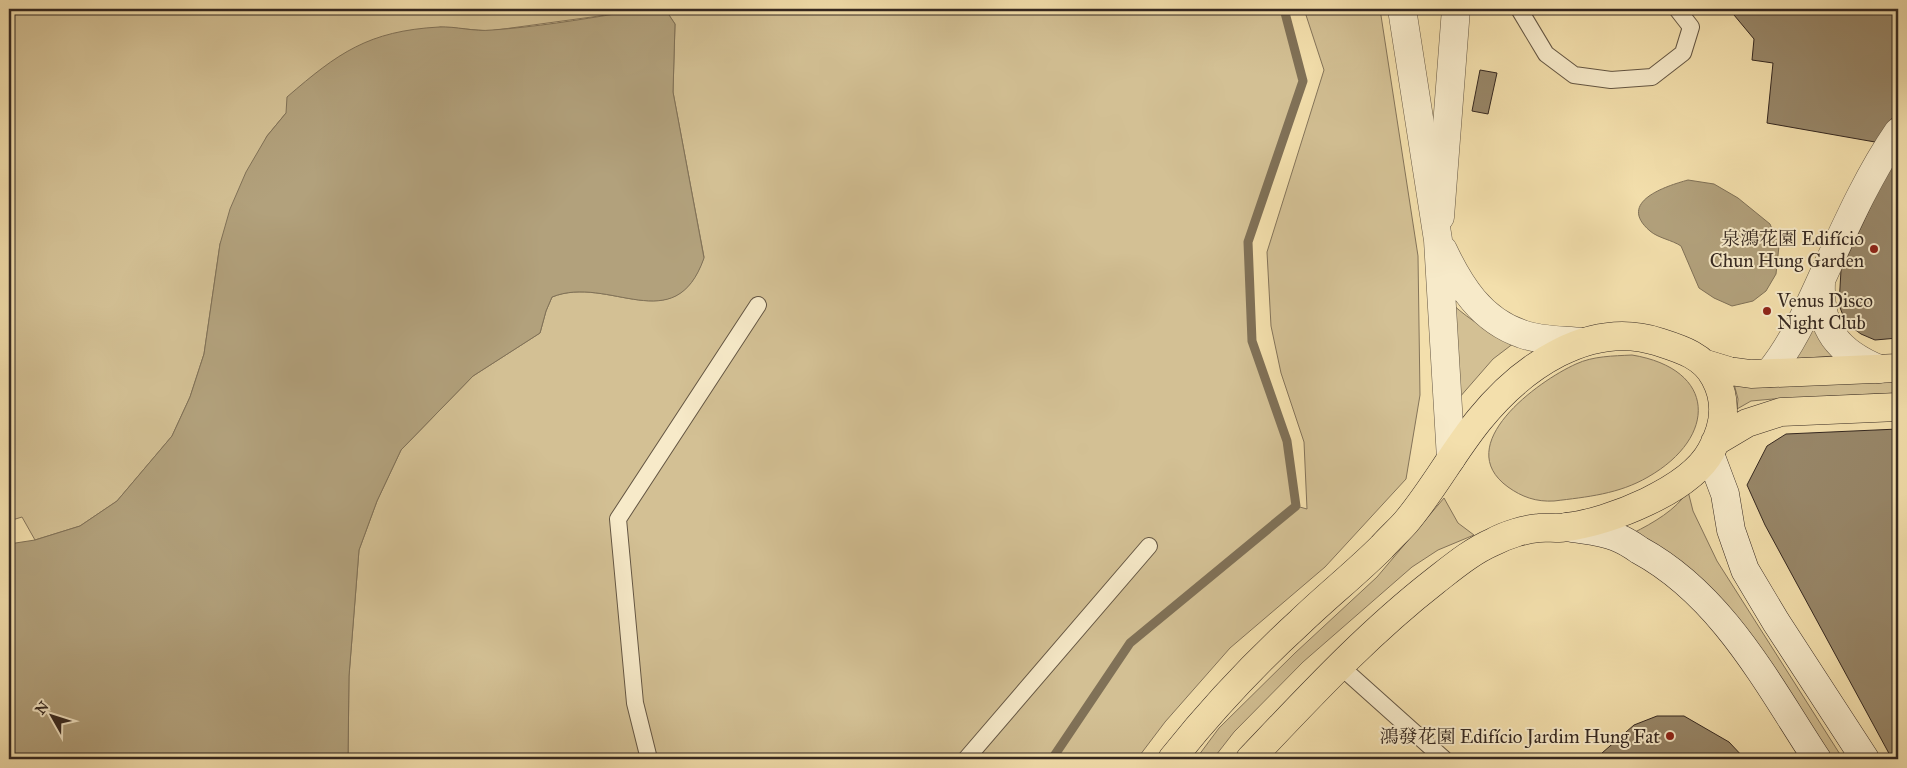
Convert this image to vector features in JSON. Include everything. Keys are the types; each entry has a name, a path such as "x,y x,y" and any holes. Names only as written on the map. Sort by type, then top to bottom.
{"main road":[{"path":"1172,759 1228,694 1299,622 1362,568 1407,521 1479,419 1511,386 1544,360 1582,342 1616,336 1650,339 1695,356 1706,364 1729,371 1751,374 1889,368"},
{"path":"1250,759 1339,666 1401,608 1458,563 1493,542 1535,528 1567,527 1615,516 1657,496 1697,469 1712,448 1721,424 1724,406 1722,393 1706,364"},
{"path":"1712,448 1747,423 1781,412 1898,407"}],"street":[{"path":"1402,9 1438,240 1451,459"},
{"path":"1456,9 1438,240 1455,276 1470,298 1500,324 1522,334 1546,339 1582,342"},
{"path":"1769,373 1794,338 1821,279 1886,150 1898,132"},
{"path":"1821,279 1820,305 1824,319 1834,337 1847,353 1889,368"},
{"path":"1712,448 1725,494 1732,530 1745,570 1864,759"},
{"path":"1567,527 1615,537 1650,556 1684,578 1714,608 1742,644 1817,759"}],"lane":[{"path":"1519,9 1546,54 1574,75 1611,80 1652,77 1683,53 1692,27 1677,9"},
{"path":"649,759 635,703 618,519 758,306"},
{"path":"966,759 1149,546"},
{"path":"1339,666 1444,759"}],"shaded area":[{"path":"9,9 625,9 621,13 489,31 440,27 286,113 267,136 220,244 204,354 190,397 172,436 117,501 80,526 35,540 22,517 9,521"},
{"path":"625,9 665,9 675,24 673,92 704,258 691,283 676,296 658,301 574,292 552,297 540,333 473,376 401,450 377,501 359,550 349,676 348,759 9,759 9,544 35,540 80,526 117,501 172,436 190,397 204,354 220,244 230,209 246,172 267,136 286,113 287,97 322,68 339,57 373,39 392,33 439,27 485,30 524,27 621,13"},
{"path":"665,9 1284,9 1303,81 1248,242 1252,341 1287,441 1296,506 1307,509 1304,442 1281,373 1271,326 1267,252 1324,70 1304,9 1380,9 1418,256 1420,395 1406,479 1325,567 1230,648 1165,722 1137,759 348,759 349,676 359,550 377,501 401,450 473,376 540,333 552,297 574,292 658,301 676,295 691,282 704,257 673,92 675,24"},
{"path":"1688,180 1714,184 1738,198 1770,224 1779,246 1776,274 1766,291 1753,301 1732,306 1714,298 1699,288 1681,246 1653,233 1641,221 1638,212 1641,204 1648,197 1668,186"},
{"path":"1452,304 1466,316 1514,343 1493,359 1459,398"},
{"path":"1813,318 1834,356 1794,359"},
{"path":"1632,355 1660,363 1680,374 1693,389 1698,406 1696,425 1687,443 1671,461 1637,483 1591,496 1541,501 1519,494 1508,487 1493,470 1489,452 1494,434 1506,416 1522,399 1541,384 1576,364 1596,358"},
{"path":"1733,380 1898,381 1898,393 1751,401 1737,409 1738,399"},
{"path":"1688,491 1693,511 1717,561 1843,759 1822,759 1633,533 1671,510"},
{"path":"1444,498 1458,523 1474,535 1438,550 1412,567 1303,662 1234,732 1213,759 1196,759 1219,728 1295,653 1377,577"}],"building":[{"path":"1729,9 1898,9 1898,110 1875,142 1767,123 1773,63 1752,60 1754,39"},
{"path":"1480,70 1497,73 1488,114 1472,111"},
{"name":"泉鴻花園 Edifício Chun Hung Garden","path":"1898,148 1898,338 1875,340 1861,334 1846,323 1839,305 1841,270"},
{"path":"1898,429 1898,759 1892,759 1765,525 1747,485 1767,446 1786,434"},
{"name":"鴻發花園 Edifício Jardim Hung Fat","path":"1657,716 1684,716 1729,742 1745,759 1600,759 1602,753 1634,725"}],"waterway":[{"path":"1052,759 1130,643 1296,506 1287,441 1252,341 1248,242 1303,81 1284,9"}],"place":[{"name":"泉鴻花園 Edifício Chun Hung Garden","path":"1874,249"},
{"name":"Venus Disco Night Club","path":"1767,311"},
{"name":"鴻發花園 Edifício Jardim Hung Fat","path":"1670,736"}]}
